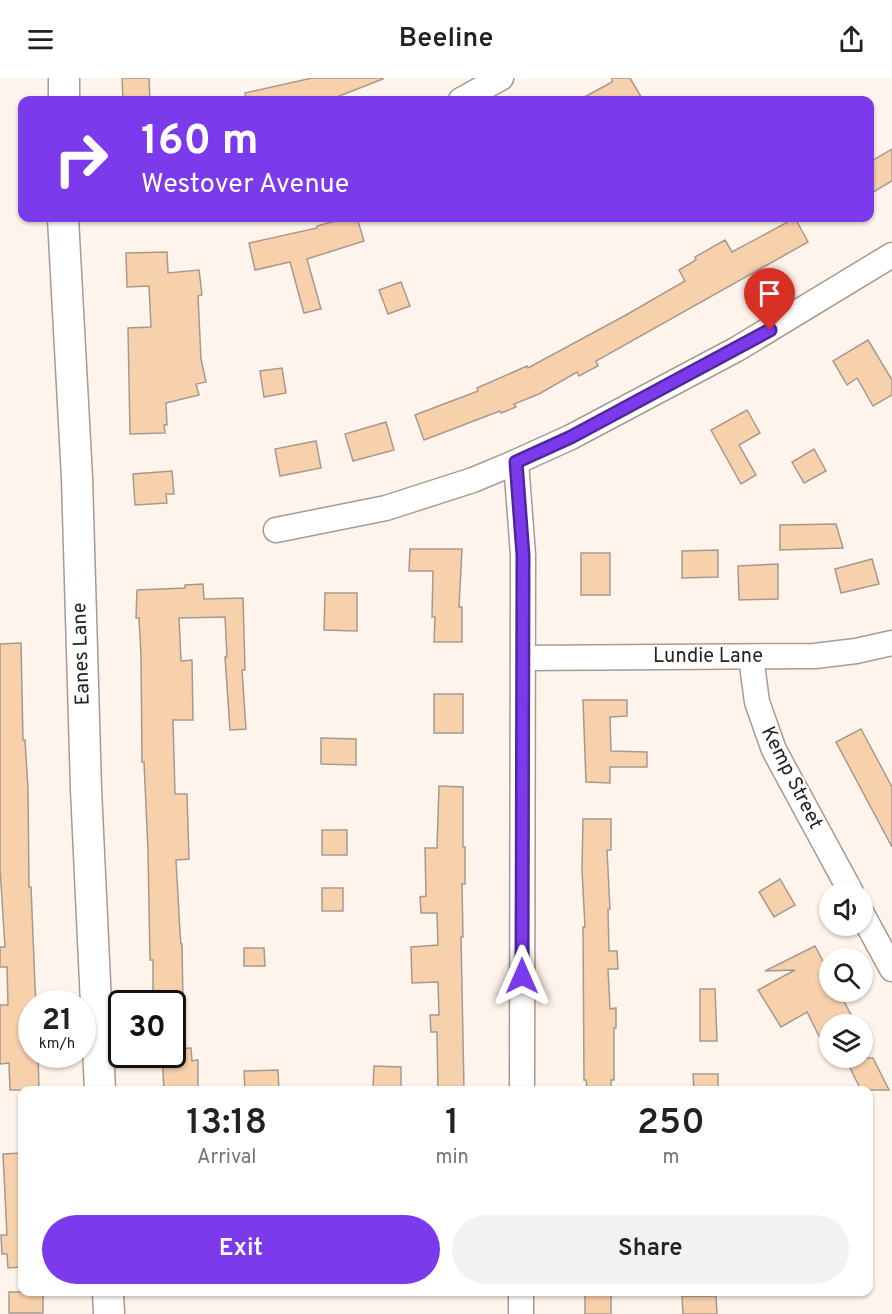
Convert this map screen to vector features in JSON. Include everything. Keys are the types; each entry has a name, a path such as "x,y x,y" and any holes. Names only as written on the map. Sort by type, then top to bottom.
{"street":[{"path":"64,78 64,96"},
{"path":"468,96 501,78"},
{"name":"Eanes Lane","path":"63,222 77,478 86,789 99,1086"},
{"path":"276,530 386,508 473,480 516,462 571,437 737,349 892,255"},
{"path":"516,462 523,555 524,658 522,1086"},
{"name":"Lundie Lane","path":"524,658 815,656 856,651 892,643"},
{"name":"Kemp Street","path":"751,657 757,702 771,741 846,882"},
{"path":"873,934 892,969"},
{"path":"108,1296 110,1314"},
{"path":"521,1296 521,1314"}],"building":[{"path":"122,78 149,78 150,96 123,96"},
{"path":"312,78 383,78 339,96 245,96 245,93"},
{"path":"612,78 630,78 641,96 586,96 612,82"},
{"path":"892,149 892,181 874,192 874,160"},
{"path":"331,222 358,222 364,241 307,259 321,309 304,313 290,262 255,270 249,243 317,228 317,226"},
{"path":"788,222 797,222 808,242 596,361 598,366 579,376 577,372 539,394 514,404 516,407 424,440 415,415 478,391 477,388 527,366 528,368 626,315 685,281 679,270 696,260 695,257 725,240 732,252"},
{"path":"167,252 168,273 199,270 202,295 198,296 201,359 206,382 196,384 199,395 166,403 165,433 130,434 128,328 151,327 149,286 127,287 126,253"},
{"path":"401,282 410,306 388,314 379,290"},
{"path":"868,340 892,380 892,395 873,406 857,378 847,385 833,361"},
{"path":"282,368 286,393 264,397 260,371"},
{"path":"747,410 760,433 739,445 756,475 741,484 711,430"},
{"path":"386,422 394,450 353,461 345,434"},
{"path":"316,441 321,468 280,476 275,449"},
{"path":"814,449 826,471 804,483 792,462"},
{"path":"172,471 174,494 166,494 167,503 135,505 133,474"},
{"path":"836,524 843,548 780,550 780,525"},
{"path":"410,549 462,549 459,607 462,607 462,642 434,642 433,571 409,571"},
{"path":"718,550 718,577 682,578 682,551"},
{"path":"581,553 610,553 610,595 581,595"},
{"path":"872,559 879,584 841,593 835,569"},
{"path":"778,564 778,599 739,600 738,566"},
{"path":"203,584 204,599 243,598 245,670 242,670 246,729 230,730 225,617 179,618 181,661 192,660 193,720 173,720 175,794 187,794 189,859 176,860 183,990 153,990 153,960 150,960 144,762 142,762 141,655 139,618 136,618 137,590 185,588 185,585"},
{"path":"325,593 357,593 357,631 324,630"},
{"path":"21,643 23,740 25,740 28,789 29,887 31,887 35,990 18,990 18,1068 38,1068 39,1086 18,1086 18,1090 10,1090 9,1063 0,1064 0,1005 8,1005 7,967 0,967 0,947 5,947 0,868 0,644"},
{"path":"434,694 463,694 463,733 434,733"},
{"path":"583,700 627,700 627,716 610,717 611,751 647,752 647,767 610,767 610,783 586,782"},
{"path":"861,729 892,787 892,847 836,742"},
{"path":"321,738 356,739 356,765 321,764"},
{"path":"439,786 463,787 465,884 462,884 463,937 461,937 464,1086 438,1086 437,1032 431,1032 430,1015 439,1015 438,982 412,983 411,947 438,945 437,913 421,913 420,897 426,896 425,848 437,848"},
{"path":"583,819 611,819 611,850 607,850 610,909 608,909 609,951 617,951 618,969 608,969 610,1009 616,1008 614,1080 611,1080 611,1086 587,1086 586,1080 584,1080 583,927 585,927 582,870"},
{"path":"322,830 347,830 347,855 322,855"},
{"path":"780,879 795,905 774,917 759,892"},
{"path":"322,888 343,888 343,911 322,911"},
{"path":"815,946 819,953 819,1002 844,1002 851,1014 819,1014 819,1036 807,1012 781,1027 758,990 795,970 765,971"},
{"path":"244,948 264,948 265,966 244,966"},
{"path":"700,989 715,989 717,1041 700,1041"},
{"path":"186,1048 191,1048 192,1061 198,1060 198,1086 164,1086 163,1068 186,1068"},
{"path":"873,1058 889,1090 873,1090 873,1086 859,1086 850,1068 873,1068"},
{"path":"374,1066 401,1067 401,1086 373,1086"},
{"path":"278,1070 279,1086 245,1086 244,1071"},
{"path":"693,1074 718,1074 718,1086 694,1086"},
{"path":"18,1153 18,1267 8,1268 7,1254 2,1254 1,1235 7,1235 3,1154"},
{"path":"9,1292 18,1292 18,1296 43,1296 43,1313 9,1313"},
{"path":"585,1296 611,1296 611,1314 585,1314"},
{"path":"682,1296 716,1296 717,1314 683,1314"}],"route":[{"path":"522,976 523,555 516,462 571,437 770,330"}]}
